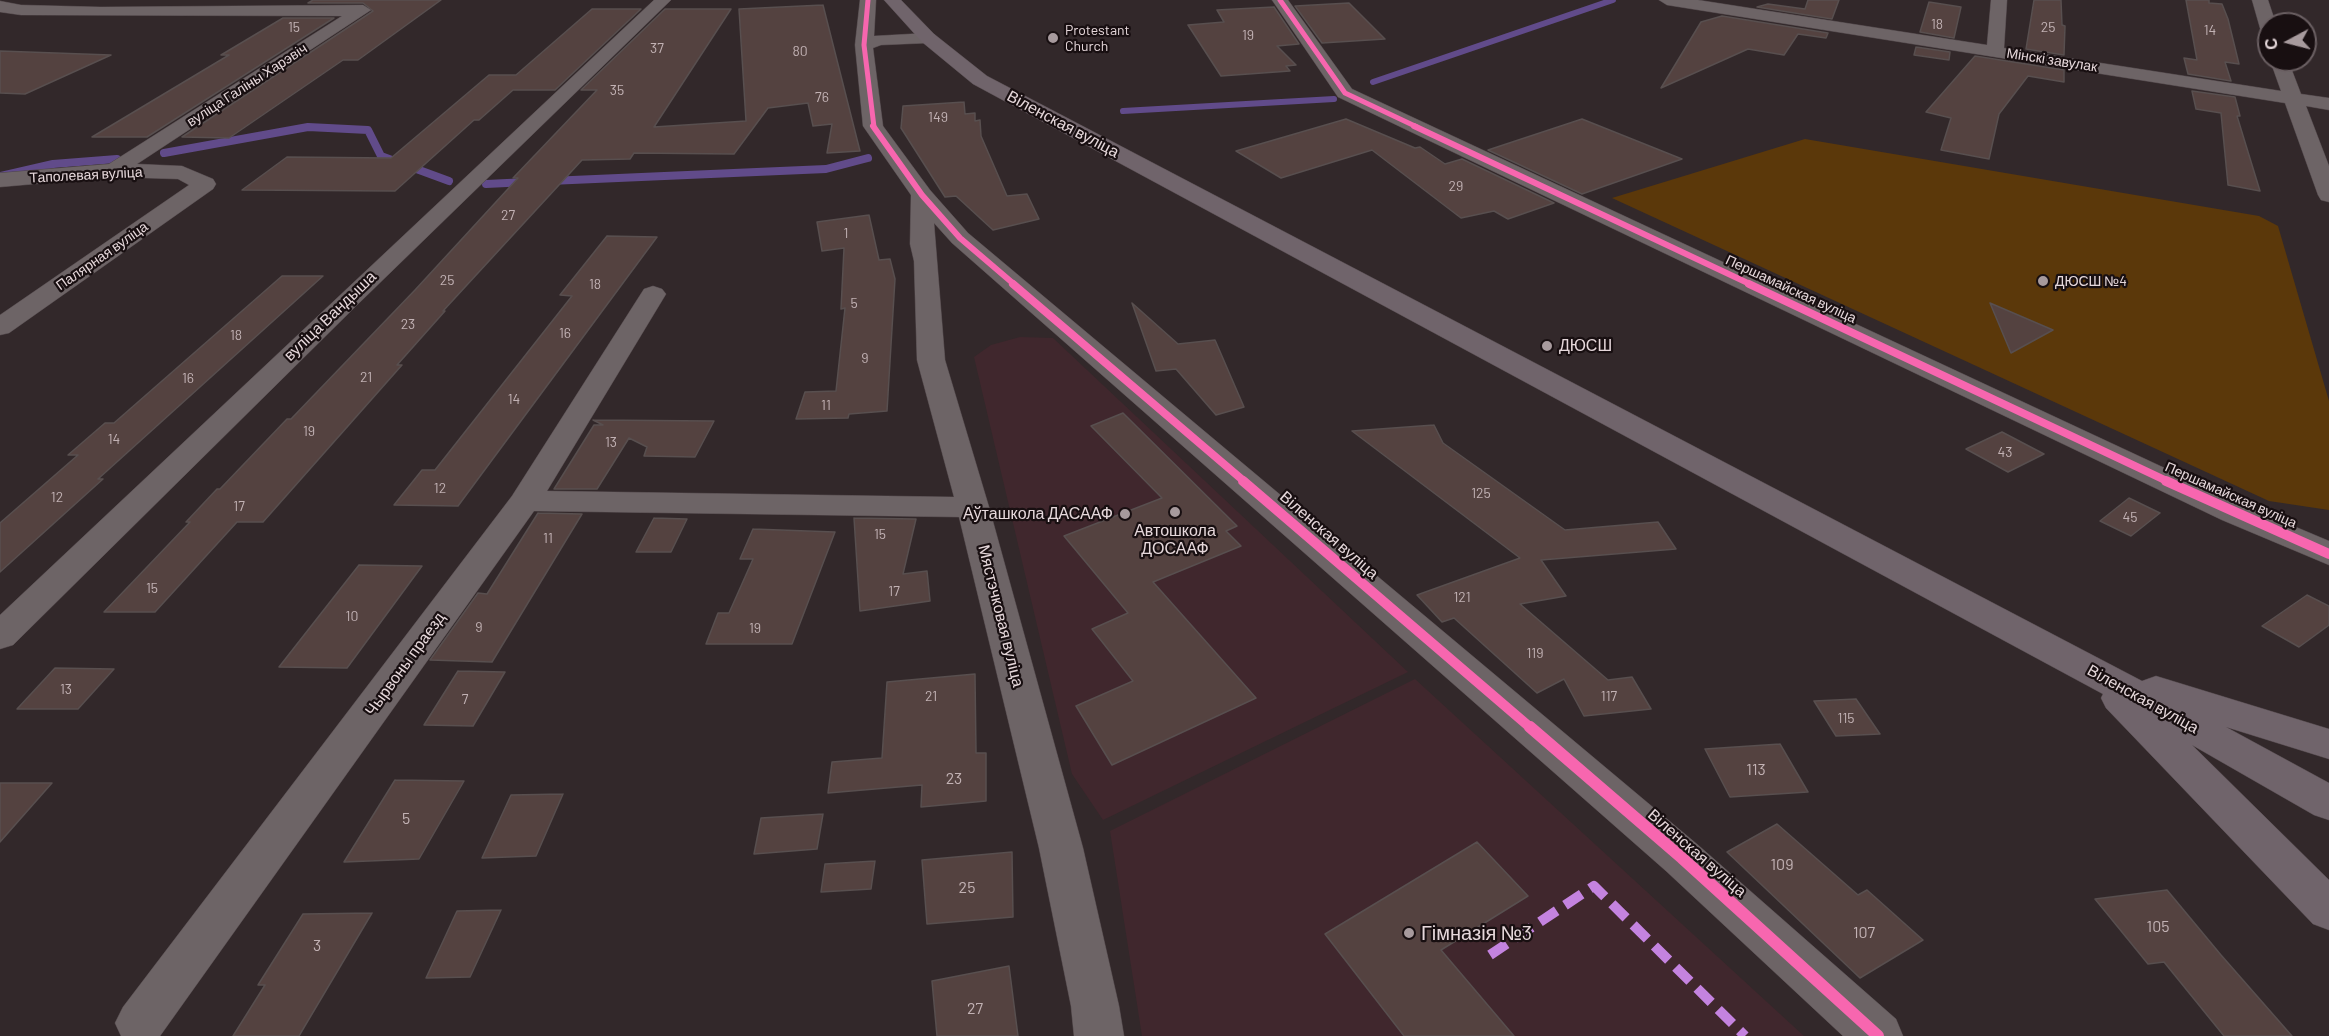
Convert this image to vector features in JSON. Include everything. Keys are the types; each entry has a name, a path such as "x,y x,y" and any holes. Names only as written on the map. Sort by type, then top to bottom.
{"main road":[{"name":"Віленская вуліца","path":"892,0 928,38 980,80 2091,670 2329,803"},
{"path":"2091,670 2329,744"},
{"path":"2091,670 2329,910"}],"street":[{"path":"9,0 0,5 2,8 101,12 361,11"},
{"name":"вуліца Галіны Харэвіч","path":"114,171 380,0"},
{"name":"вуліца Вандыша","path":"0,636 347,300 663,0"},
{"name":"Віленская вуліца","path":"868,0 864,45 873,126 922,195 960,238 1682,858 1878,1036"},
{"name":"Першамайская вуліца","path":"1280,0 1345,93 2223,508 2329,554"},
{"name":"Мінскі завулак","path":"1667,0 1778,8 1995,51 2329,104"},
{"path":"1995,51 1999,0"},
{"path":"864,45 879,40 928,38"},
{"path":"2283,72 2329,195"},
{"name":"Таполевая вуліца","path":"0,180 114,171 182,173 205,184"},
{"name":"Палярная вуліца","path":"0,327 205,184"},
{"name":"Мястэчковая вуліца","path":"922,195 922,244 926,261 931,360 973,507 1060,848 1095,1006 1099,1036"},
{"path":"922,244 939,238 960,238"},
{"name":"Чырвоны праезд","path":"140,1023 525,501 653,294"},
{"path":"525,501 973,507"}],"shaded area":[{"name":"ДЮСШ №4","path":"1805,139 2259,216 2278,226 2329,401 2329,510 2269,501 1612,198"},
{"name":"Аўташкола ДАСААФ","path":"1020,337 1053,338 1408,672 1103,820 1072,774 974,357 991,345"},
{"name":"Гімназія №3","path":"1415,679 1804,1036 1142,1036 1110,831"}],"building":[{"path":"313,0 441,0 358,60 343,60 229,138 182,137 373,11 363,3 308,3"},
{"path":"1808,0 1839,0 1832,19 1757,7 1768,4 1805,9"},
{"path":"2034,0 2061,0 2062,25 2065,26 2064,55 2026,49"},
{"path":"2186,0 2209,0 2209,3 2222,4 2239,64 2225,62 2231,81 2188,74 2184,58 2197,60"},
{"path":"1929,2 1961,7 1954,38 1920,32"},
{"path":"1349,3 1385,39 1322,43 1295,6"},
{"path":"823,5 860,151 827,153 832,124 813,126 808,103 768,108 734,154 634,153 630,159 582,160 443,311 445,311 397,365 402,365 263,522 237,522 155,612 104,612 190,522 186,522 217,489 220,489 287,419 291,419 415,290 518,178 513,178 597,90 581,90 665,9 731,9 654,127 746,121 739,9"},
{"path":"1274,7 1299,44 1277,46 1296,65 1286,66 1290,71 1221,76 1188,25 1224,22 1217,10"},
{"path":"592,9 641,9 555,90 513,90 479,120 474,120 395,191 242,190 287,157 391,158 489,75 516,75"},
{"path":"1722,16 1828,33 1826,38 1798,34 1784,55 1748,49 1661,88 1701,22"},
{"path":"283,18 334,18 147,137 92,137 229,55 221,55"},
{"path":"1916,47 1950,52 1949,60 1914,55"},
{"path":"0,51 111,55 25,94 0,93"},
{"path":"1975,56 2064,70 2064,82 2028,76 1999,114 1989,159 1941,150 1951,118 1926,112"},
{"path":"2192,91 2235,97 2240,116 2237,116 2260,191 2228,185 2221,113 2196,109"},
{"path":"964,102 965,114 975,113 975,121 980,120 981,136 1007,196 1027,194 1039,219 993,230 956,196 945,197 901,128 903,106"},
{"path":"1346,119 1415,148 1420,147 1445,164 1462,159 1554,203 1508,219 1494,211 1461,218 1372,150 1281,178 1236,151"},
{"path":"1582,119 1682,159 1582,194 1488,150"},
{"path":"869,215 879,260 890,259 895,279 887,411 849,414 848,418 796,419 805,392 836,391 845,308 841,309 844,248 822,251 817,222"},
{"path":"607,236 657,237 458,506 394,505 422,470 435,470 572,296 560,295"},
{"path":"282,276 323,276 98,479 103,479 0,572 0,523 78,455 68,455 105,423 114,423"},
{"path":"1132,303 1178,344 1215,340 1244,407 1216,415 1176,369 1156,371"},
{"path":"1990,303 2053,330 2011,353"},
{"path":"1123,413 1237,526 1226,531 1241,546 1153,582 1256,698 1112,765 1076,706 1133,681 1092,629 1128,613 1064,536 1162,498 1091,426"},
{"path":"593,420 714,421 695,457 644,456 647,447 629,438 597,489 554,489 594,425 603,425"},
{"path":"1434,425 1443,443 1565,530 1658,522 1676,549 1541,560 1566,596 1520,604 1608,680 1632,677 1651,709 1584,716 1564,679 1537,693 1454,618 1442,622 1417,595 1520,558 1352,431"},
{"path":"2002,432 2044,454 2008,472 1966,449"},
{"path":"2129,498 2160,513 2131,536 2100,521"},
{"path":"538,513 582,514 492,662 430,660 478,593 487,594"},
{"path":"654,518 687,519 671,552 636,552"},
{"path":"854,518 916,519 903,574 927,571 930,601 860,611"},
{"path":"753,529 835,532 792,644 706,644 718,613 729,613 753,559 740,559"},
{"path":"359,565 422,566 347,668 279,667"},
{"path":"2307,595 2329,606 2329,625 2299,647 2262,626"},
{"path":"55,668 114,669 78,709 17,709"},
{"path":"458,671 505,672 473,726 424,725"},
{"path":"975,674 976,753 986,753 986,801 921,807 922,785 828,793 832,762 882,758 887,682"},
{"path":"1856,699 1880,734 1836,736 1814,701"},
{"path":"1780,744 1808,792 1730,797 1705,749"},
{"path":"395,780 464,781 419,859 344,862"},
{"path":"0,783 52,783 0,842"},
{"path":"563,794 536,856 482,858 511,795"},
{"path":"823,814 817,849 754,854 761,818"},
{"path":"1777,824 1858,895 1867,890 1923,940 1860,978 1727,852"},
{"path":"1477,842 1528,896 1441,950 1514,1036 1404,1036 1325,934"},
{"path":"1012,852 1013,917 927,924 922,860"},
{"path":"875,861 871,889 821,892 825,864"},
{"path":"2167,890 2292,1036 2224,1036 2164,962 2148,964 2095,899"},
{"path":"501,910 470,977 426,978 457,911"},
{"path":"372,913 299,1036 233,1036 265,985 258,985 303,914"},
{"path":"1009,966 1018,1036 937,1036 932,981"}],"waterway":[{"path":"1373,82 1613,0"},
{"path":"1123,111 1334,99"},
{"path":"164,153 308,127"},
{"path":"308,127 368,130 381,156 449,181"},
{"path":"549,181 826,169 868,158"},
{"path":"0,176 53,164 117,159"},
{"path":"486,184 528,182"}],"marked path":[{"path":"1490,955 1594,886 1745,1036"}],"cycle path":[{"path":"868,0 864,45 873,126 922,195 960,238 1682,858 1878,1036"},
{"path":"1280,0 1345,93 2234,513 2329,554"}],"place":[{"name":"Protestant Church","path":"1053,38"},
{"name":"ДЮСШ №4","path":"2043,281"},
{"name":"ДЮСШ","path":"1547,346"},
{"name":"Автошкола ДОСААФ","path":"1175,512"},
{"name":"Аўташкола ДАСААФ","path":"1125,514"},
{"name":"Гімназія №3","path":"1409,933"}]}
